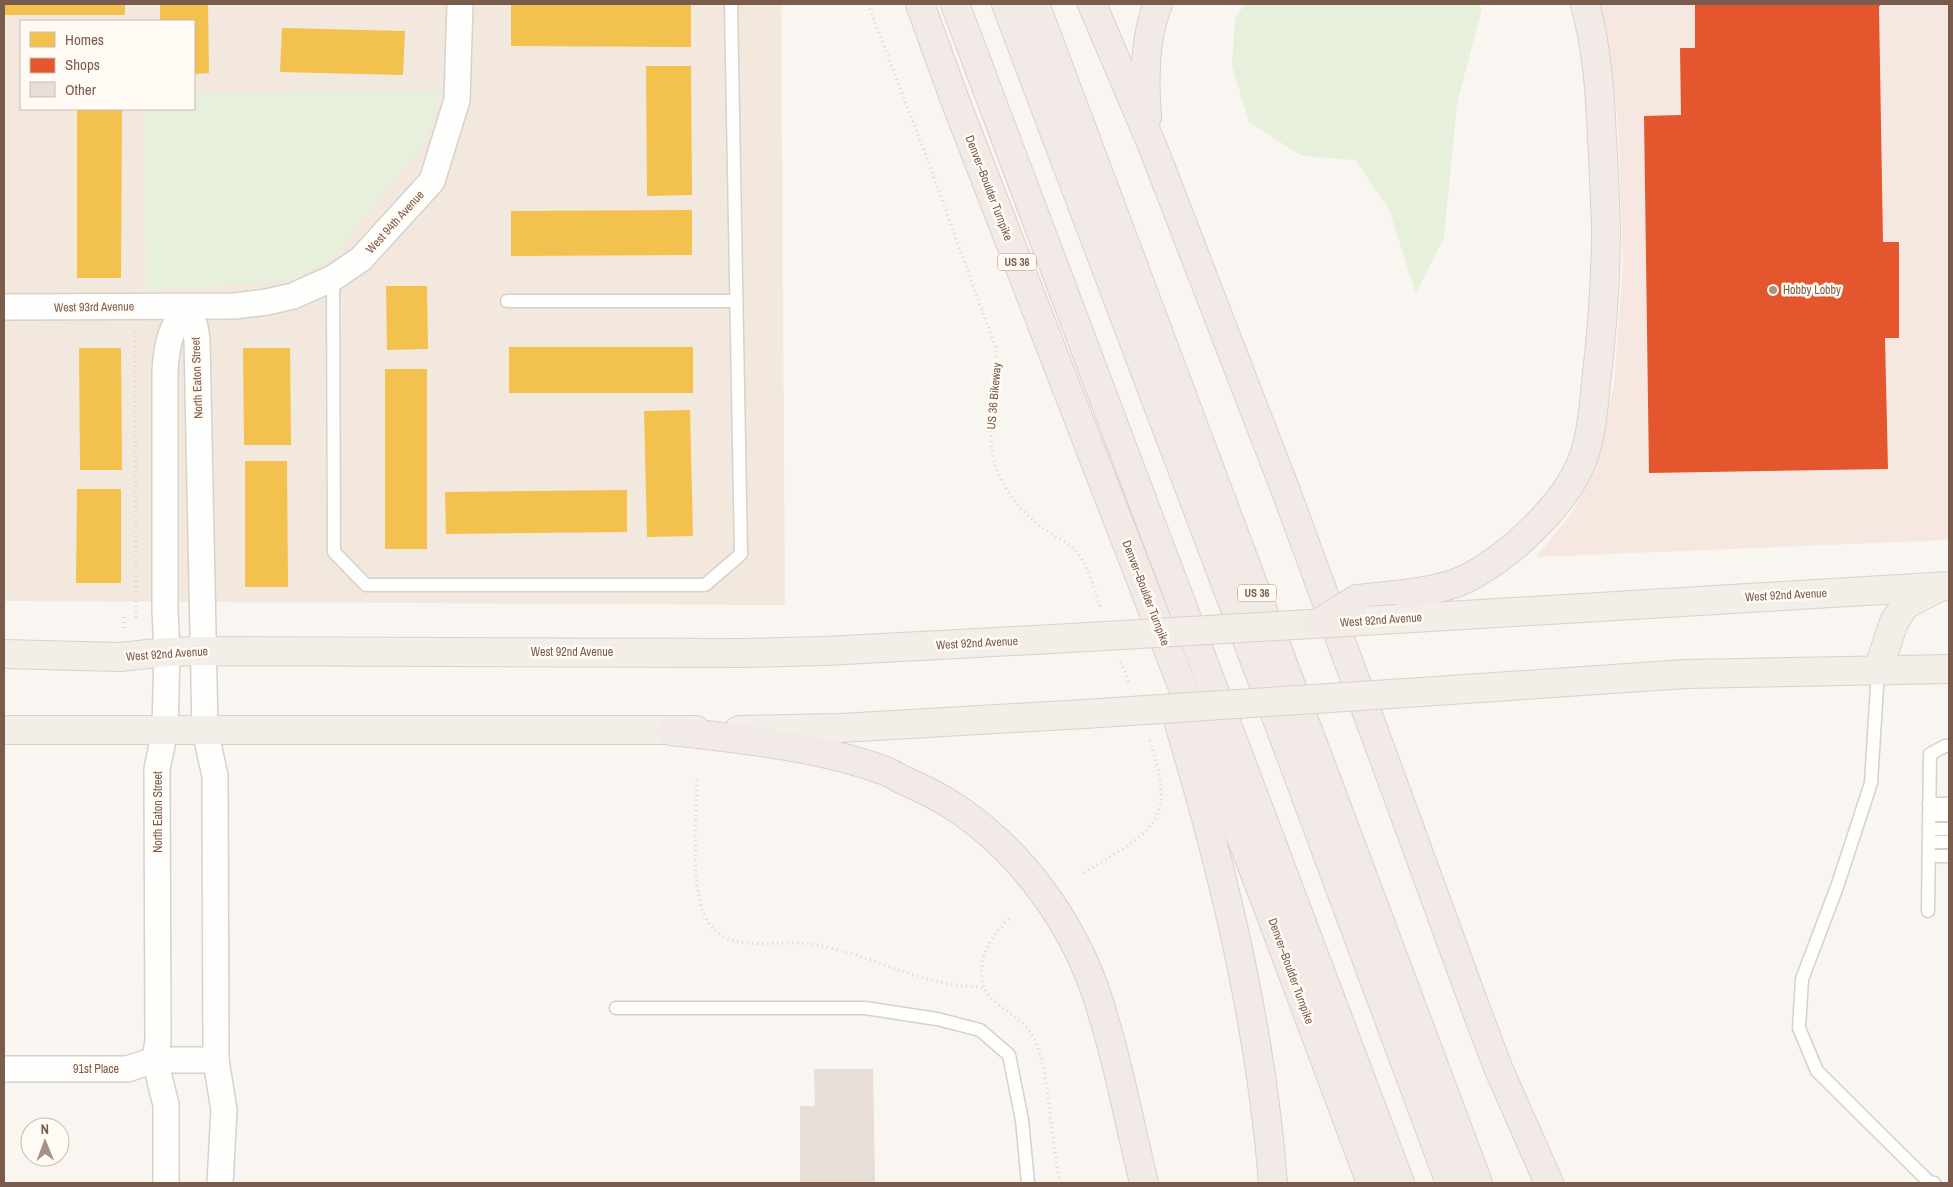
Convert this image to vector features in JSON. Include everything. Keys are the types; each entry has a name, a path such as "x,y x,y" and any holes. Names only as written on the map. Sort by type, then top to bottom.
{"highway":[{"name":"Denver–Boulder Turnpike","path":"920,4 960,112 1266,902 1370,1183"},
{"path":"955,4 1400,1183"},
{"path":"1006,4 1286,743 1450,1183"},
{"name":"US 36","path":"1035,4 1478,1183"},
{"path":"1092,4 1152,146 1286,494 1473,1003 1499,1070 1549,1183"},
{"path":"1152,146 1145,96 1145,76 1150,33 1158,4"},
{"path":"1318,623 1356,599 1417,593 1455,584 1500,558 1533,529 1554,507 1578,470 1588,442 1594,400 1601,341 1606,262 1605,187 1599,74 1592,31 1585,4"},
{"path":"1117,519 1192,765 1216,857 1246,989 1264,1103 1273,1183"},
{"path":"671,730 804,749 885,770 956,808 980,826 1007,851 1050,903 1076,946 1087,969 1106,1026 1144,1183"}],"main road":[{"name":"West 92nd Avenue","path":"4,654 124,657 167,652 202,651 826,652 1946,586"},
{"path":"1878,670 1894,622 1905,605 1946,586"},
{"path":"4,730 671,730 841,728 1084,714 1686,674 1949,669"}],"street":[{"name":"West 94th Avenue","path":"185,306 234,306 267,302 292,296 333,278 361,259 432,181 457,100 460,4"},
{"name":"West 93rd Avenue","path":"4,307 185,306"},
{"name":"North Eaton Street","path":"185,306 195,327 197,340 205,730 215,776 216,1060 224,1105 220,1183"},
{"name":"North Eaton Street","path":"166,1183 166,1105 154,1060 158,1041 158,769 165,730 167,652 165,610 166,353 172,328 185,306"},
{"name":"91st Place","path":"4,1069 127,1069 154,1060 216,1060"}],"lane":[{"path":"333,278 334,552 366,585 705,585 741,554 731,4"},
{"path":"506,301 736,301"},
{"path":"1878,670 1871,783 1837,887 1802,979 1799,1028 1817,1070 1928,1182 1934,1183"},
{"path":"1928,911 1930,754 1945,746 1949,746"},
{"path":"1929,810 1949,804"},
{"path":"1929,810 1949,815"},
{"path":"1929,836 1949,829"},
{"path":"1929,836 1949,842"},
{"path":"1929,856 1949,856"},
{"path":"616,1008 865,1008 938,1019 980,1030 1009,1055 1022,1120 1028,1183"}],"path":[{"name":"US 36 Bikeway","path":"868,4 995,346 997,365 990,432 995,463 1000,478 1017,504 1030,518 1066,543 1081,558 1103,614"},
{"path":"135,325 136,618"},
{"path":"124,618 124,634"},
{"path":"1120,660 1130,687"},
{"path":"1084,873 1133,842 1156,819 1161,808 1162,789 1159,772 1147,732"},
{"path":"697,780 697,887 702,910 715,931 722,936 743,942 811,944 950,984 984,987"}],"shaded area":[{"path":"4,4 781,4 785,605 4,601"},
{"path":"1600,4 1949,4 1949,540 1536,557 1571,514 1595,471 1614,384 1623,263 1618,120"}],"green space":[{"path":"1245,4 1479,4 1482,9 1457,103 1444,237 1416,294 1389,209 1355,160 1302,156 1249,122 1232,66 1235,18"},
{"path":"442,91 427,139 329,261 290,281 146,290 145,110 195,110 195,92"}],"building: Homes":[{"path":"4,4 125,4 125,15 4,15"},
{"path":"160,4 208,4 209,73 195,74 195,20 160,20"},
{"path":"511,5 691,5 691,47 511,46"},
{"path":"282,28 405,31 403,75 280,72"},
{"path":"646,66 691,66 692,195 647,196"},
{"path":"77,110 122,110 121,278 77,278"},
{"path":"692,210 692,255 511,256 511,211"},
{"path":"386,286 427,286 428,349 387,350"},
{"path":"509,347 693,347 693,393 509,393"},
{"path":"79,348 121,348 122,470 80,470"},
{"path":"243,348 290,348 291,445 244,445"},
{"path":"385,369 427,369 427,549 385,549"},
{"path":"690,410 693,536 647,537 644,411"},
{"path":"245,461 287,461 288,587 245,587"},
{"path":"77,489 121,489 121,583 76,583"},
{"path":"627,490 627,532 446,534 445,492"}],"building: Shops":[{"name":"Hobby Lobby","path":"1695,4 1881,4 1879,7 1883,242 1899,242 1899,338 1885,338 1888,469 1649,473 1644,116 1681,115 1680,48 1695,48"}],"building: Other":[{"path":"814,1069 873,1069 875,1183 800,1183 800,1106 815,1106"}],"place":[{"name":"Hobby Lobby","path":"1773,290"}]}
